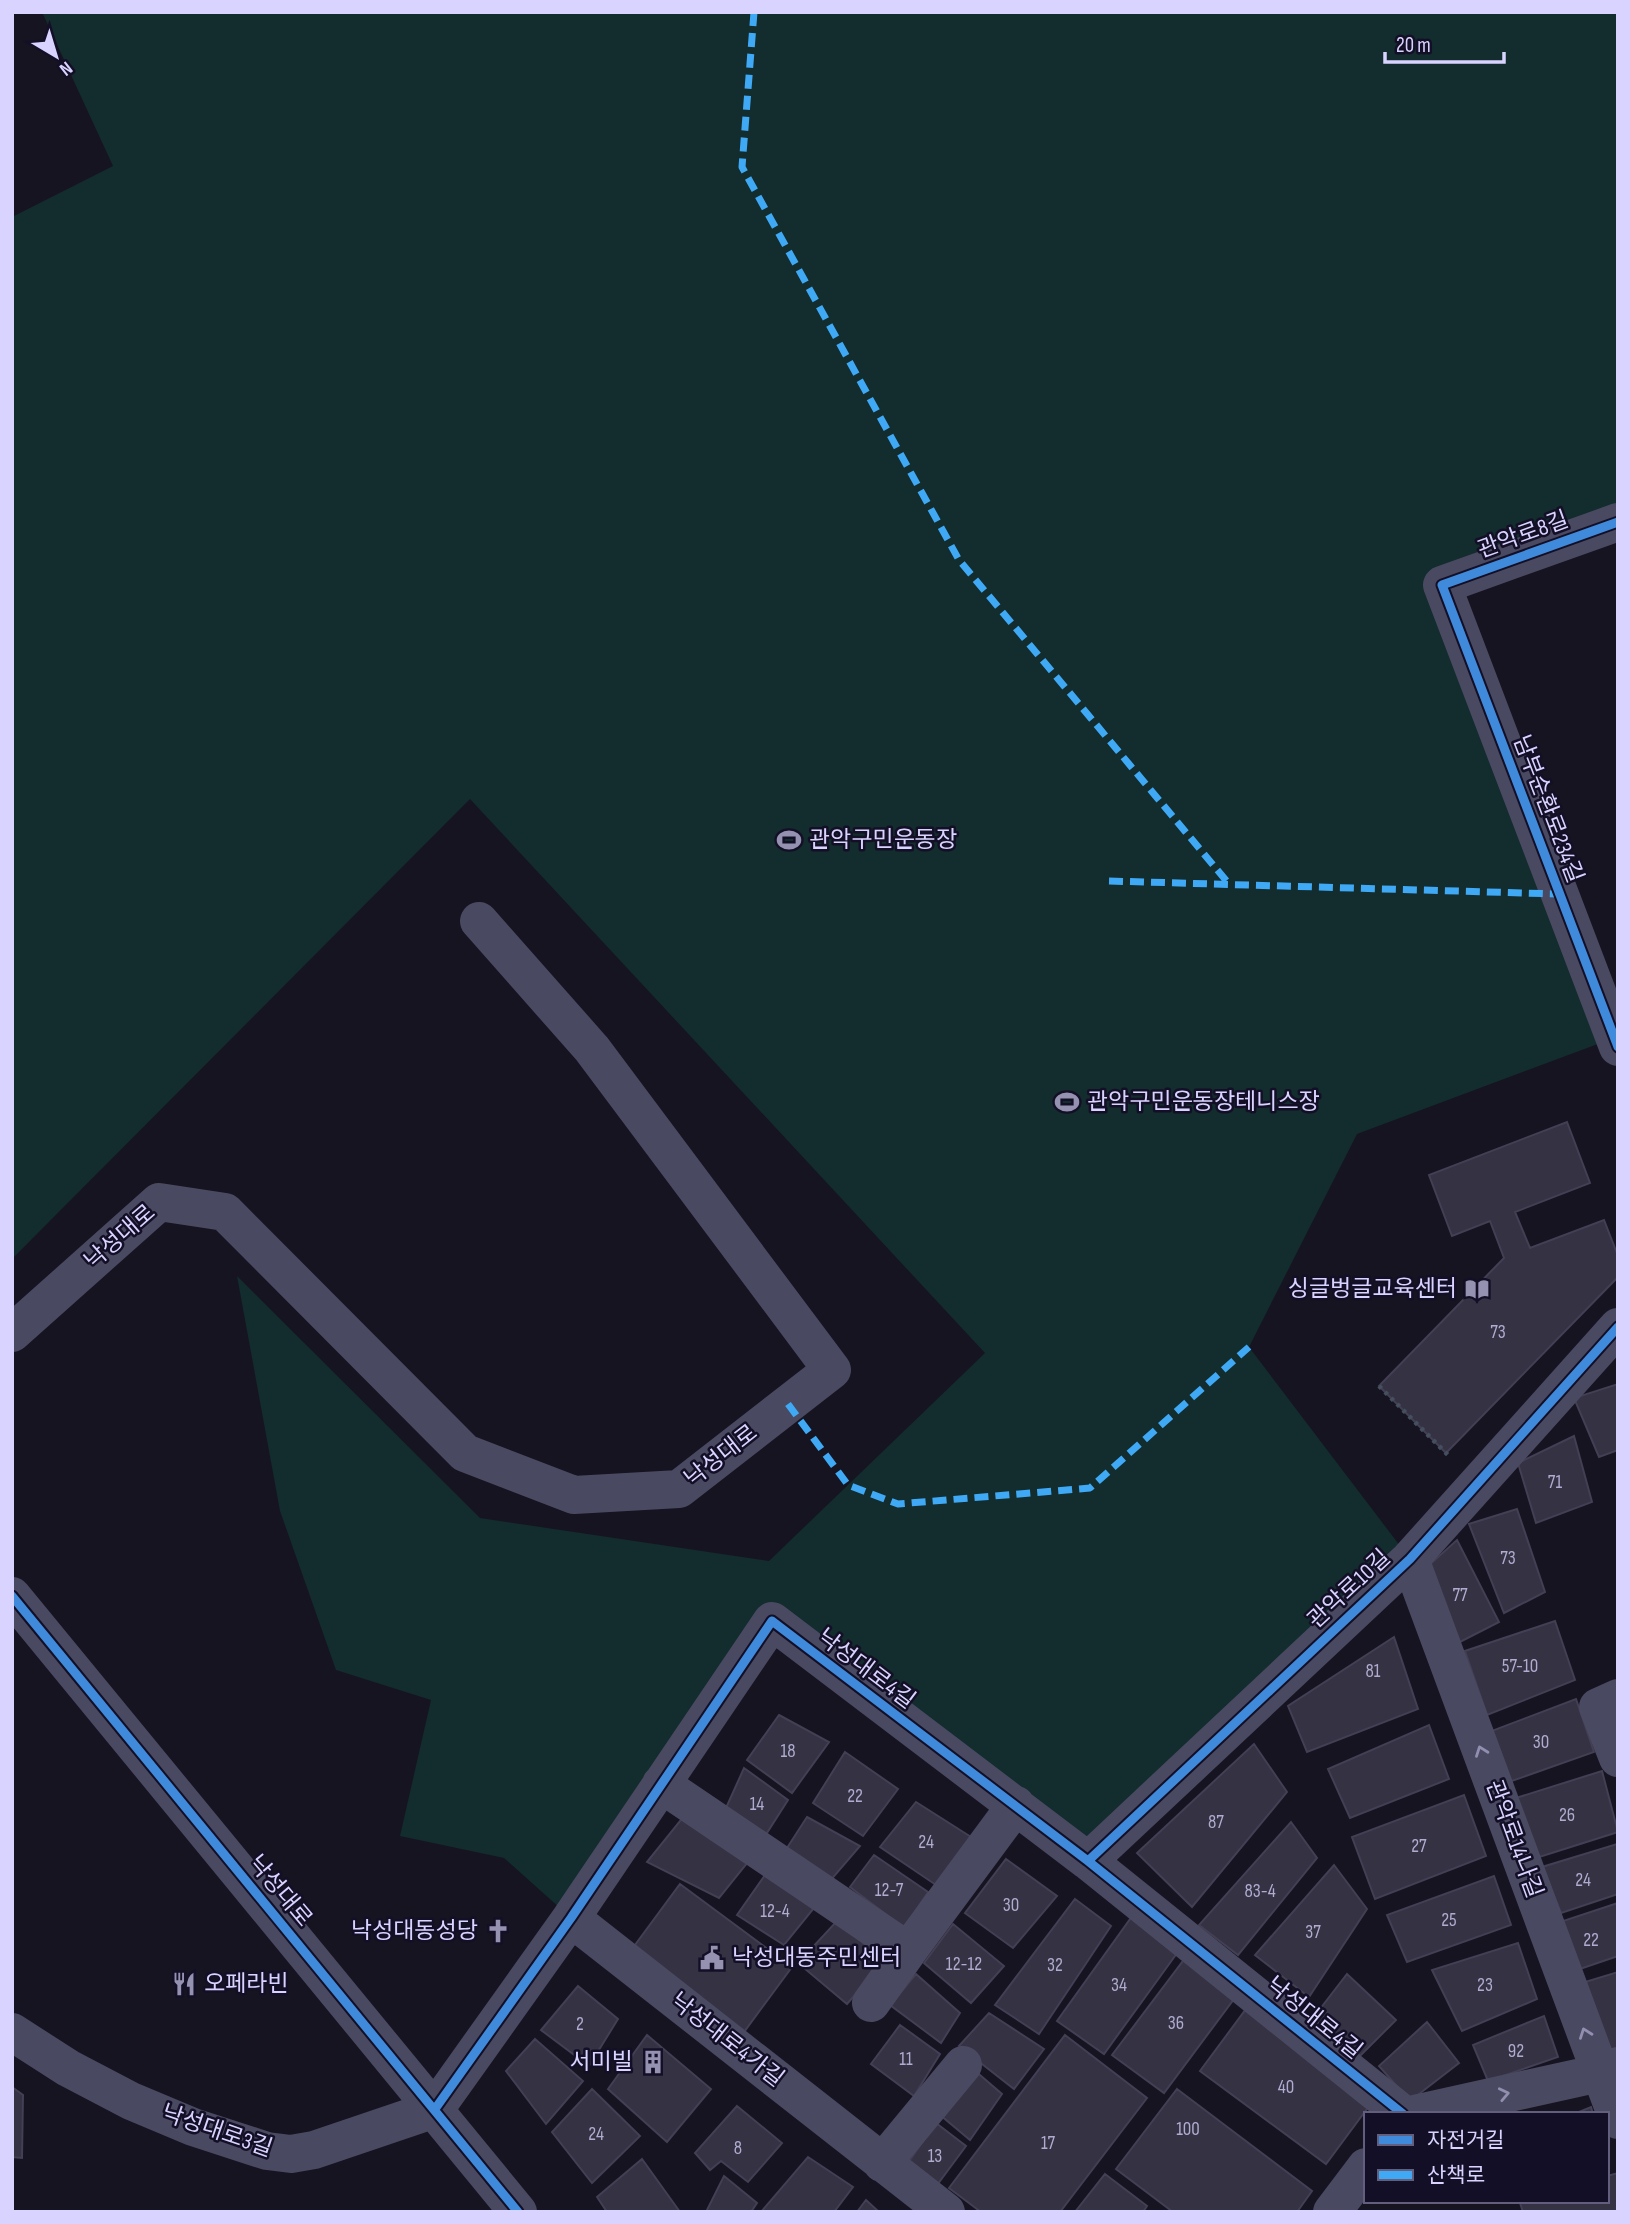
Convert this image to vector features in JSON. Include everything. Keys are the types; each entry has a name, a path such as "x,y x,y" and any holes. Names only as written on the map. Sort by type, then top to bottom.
{"street":[{"name":"관악로8길","path":"1442,585 1618,522"},
{"name":"남부순환로234길","path":"1442,585 1618,1047"},
{"name":"낙성대로","path":"12,1333 159,1202 225,1212 465,1453 574,1495 679,1489 832,1370 592,1049 479,921"},
{"name":"관악로10길","path":"1088,1861 1410,1559 1618,1327"},
{"name":"관악로14나길","path":"1410,1559 1609,2070 1618,2120"},
{"name":"낙성대로","path":"12,1597 518,2212"},
{"name":"낙성대로4길","path":"435,2109 571,1918 772,1621 1088,1861 1400,2112"},
{"path":"1608,1702 1618,1758"},
{"path":"661,1784 908,1951"},
{"path":"871,2003 1016,1805"},
{"name":"낙성대로4가길","path":"571,1918 946,2212"},
{"name":"낙성대로3길","path":"12,2032 68,2068 131,2101 193,2127 267,2151 291,2154 314,2150 435,2109"},
{"path":"882,2163 963,2065"},
{"path":"1423,2112 1609,2070"},
{"path":"1332,2212 1364,2170"}],"path":[{"path":"1378,1386 1478,1484"}],"green space":[{"path":"42,12 1618,12 1618,522 1442,586 1614,1038 1357,1134 1249,1347 1410,1559 1088,1861 772,1622 571,1918 504,1858 400,1836 431,1700 336,1670 280,1511 237,1276 480,1518 769,1561 985,1353 470,799 12,1259 12,217 113,166"}],"building":[{"path":"1567,1122 1590,1183 1515,1212 1530,1248 1604,1220 1618,1256 1618,1277 1446,1453 1379,1386 1504,1258 1490,1221 1452,1236 1429,1175"},
{"path":"1618,1384 1618,1450 1599,1457 1574,1398"},
{"path":"1574,1436 1592,1502 1536,1523 1518,1463"},
{"path":"1517,1509 1545,1592 1504,1613 1469,1524"},
{"path":"1457,1540 1499,1622 1452,1646 1427,1567"},
{"path":"1555,1621 1575,1680 1487,1715 1465,1651"},
{"path":"1394,1637 1418,1709 1307,1752 1288,1706"},
{"path":"1576,1699 1594,1752 1506,1783 1489,1732"},
{"path":"779,1715 829,1742 792,1793 747,1760"},
{"path":"1429,1725 1449,1779 1350,1818 1328,1769"},
{"path":"1254,1744 1287,1792 1192,1907 1137,1853"},
{"path":"845,1752 898,1789 863,1836 813,1803"},
{"path":"744,1768 788,1800 765,1836 726,1808"},
{"path":"1602,1771 1618,1832 1533,1859 1516,1798"},
{"path":"1464,1795 1486,1856 1375,1899 1352,1837"},
{"path":"916,1802 971,1837 936,1885 880,1847"},
{"path":"684,1816 748,1862 719,1898 647,1862"},
{"path":"807,1817 860,1846 830,1881 787,1848"},
{"path":"1291,1822 1317,1858 1238,1955 1199,1925"},
{"path":"1617,1844 1618,1894 1561,1913 1542,1867"},
{"path":"874,1855 928,1892 904,1928 850,1887"},
{"path":"1006,1859 1057,1896 1013,1948 965,1913"},
{"path":"1334,1865 1367,1909 1309,1997 1255,1955"},
{"path":"765,1875 814,1908 784,1945 737,1915"},
{"path":"1494,1876 1511,1925 1407,1962 1387,1915"},
{"name":"낙성대동주민센터","path":"680,1884 792,1967 744,2032 632,1949"},
{"path":"1075,1899 1111,1926 1039,2034 995,2005"},
{"path":"1618,1903 1618,1956 1577,1970 1557,1923"},
{"path":"1133,1915 1180,1949 1104,2054 1057,2021"},
{"path":"836,1922 885,1960 847,2004 798,1963"},
{"path":"953,1924 1004,1966 971,2003 924,1963"},
{"path":"1518,1943 1537,1999 1462,2031 1432,1970"},
{"path":"1189,1953 1240,1991 1164,2093 1112,2055"},
{"path":"1618,1972 1618,2053 1604,2058 1582,1983"},
{"path":"916,1974 960,2013 941,2043 890,2005"},
{"path":"1347,1974 1396,2020 1360,2056 1313,2018"},
{"path":"578,1986 618,2019 589,2066 541,2030"},
{"path":"1246,2009 1372,2102 1326,2164 1200,2071"},
{"path":"989,2013 1044,2049 1014,2089 959,2046"},
{"path":"1544,2016 1558,2057 1488,2081 1473,2045"},
{"path":"1427,2022 1459,2063 1410,2101 1379,2066"},
{"path":"900,2025 940,2054 914,2096 871,2064"},
{"name":"서미빌","path":"647,2035 711,2089 667,2142 608,2089"},
{"path":"1065,2035 1147,2098 1060,2212 981,2212 949,2188"},
{"path":"535,2039 583,2081 546,2124 506,2071"},
{"path":"973,2069 1002,2094 970,2140 939,2114"},
{"path":"12,2087 23,2095 22,2158 12,2157"},
{"path":"592,2089 640,2136 592,2183 552,2132"},
{"path":"1177,2089 1312,2191 1297,2212 1173,2212 1116,2169"},
{"path":"737,2106 782,2143 748,2182 721,2161 710,2170 695,2153"},
{"path":"1591,2107 1592,2112 1579,2112"},
{"path":"936,2123 966,2146 934,2189 905,2167"},
{"path":"808,2157 853,2187 834,2212 761,2212"},
{"path":"642,2159 680,2212 607,2212 597,2197"},
{"path":"1618,2173 1618,2212 1523,2212 1520,2203 1609,2203 1609,2175"},
{"path":"1105,2174 1147,2206 1143,2212 1075,2212"},
{"path":"724,2176 757,2203 751,2212 706,2212"},
{"path":"866,2200 879,2212 857,2212"}],"marked path":[{"path":"754,12 742,167 959,560 1229,884"},
{"path":"1109,881 1559,894"},
{"path":"788,1404 848,1485 898,1504 1090,1488 1249,1347"}],"cycle path":[{"path":"1618,522 1442,585 1618,1047"},
{"path":"1088,1861 1410,1559 1618,1327"},
{"path":"12,1596 518,2212"},
{"path":"435,2109 571,1918 772,1621 1088,1861 1401,2112"}],"place":[{"name":"관악구민운동장","path":"789,840"},
{"name":"관악구민운동장테니스장","path":"1067,1102"},
{"name":"싱글벙글교육센터","path":"1477,1289"},
{"name":"낙성대동성당","path":"498,1931"},
{"name":"낙성대동주민센터","path":"712,1958"},
{"name":"오페라빈","path":"184,1984"},
{"name":"서미빌","path":"653,2062"}]}
